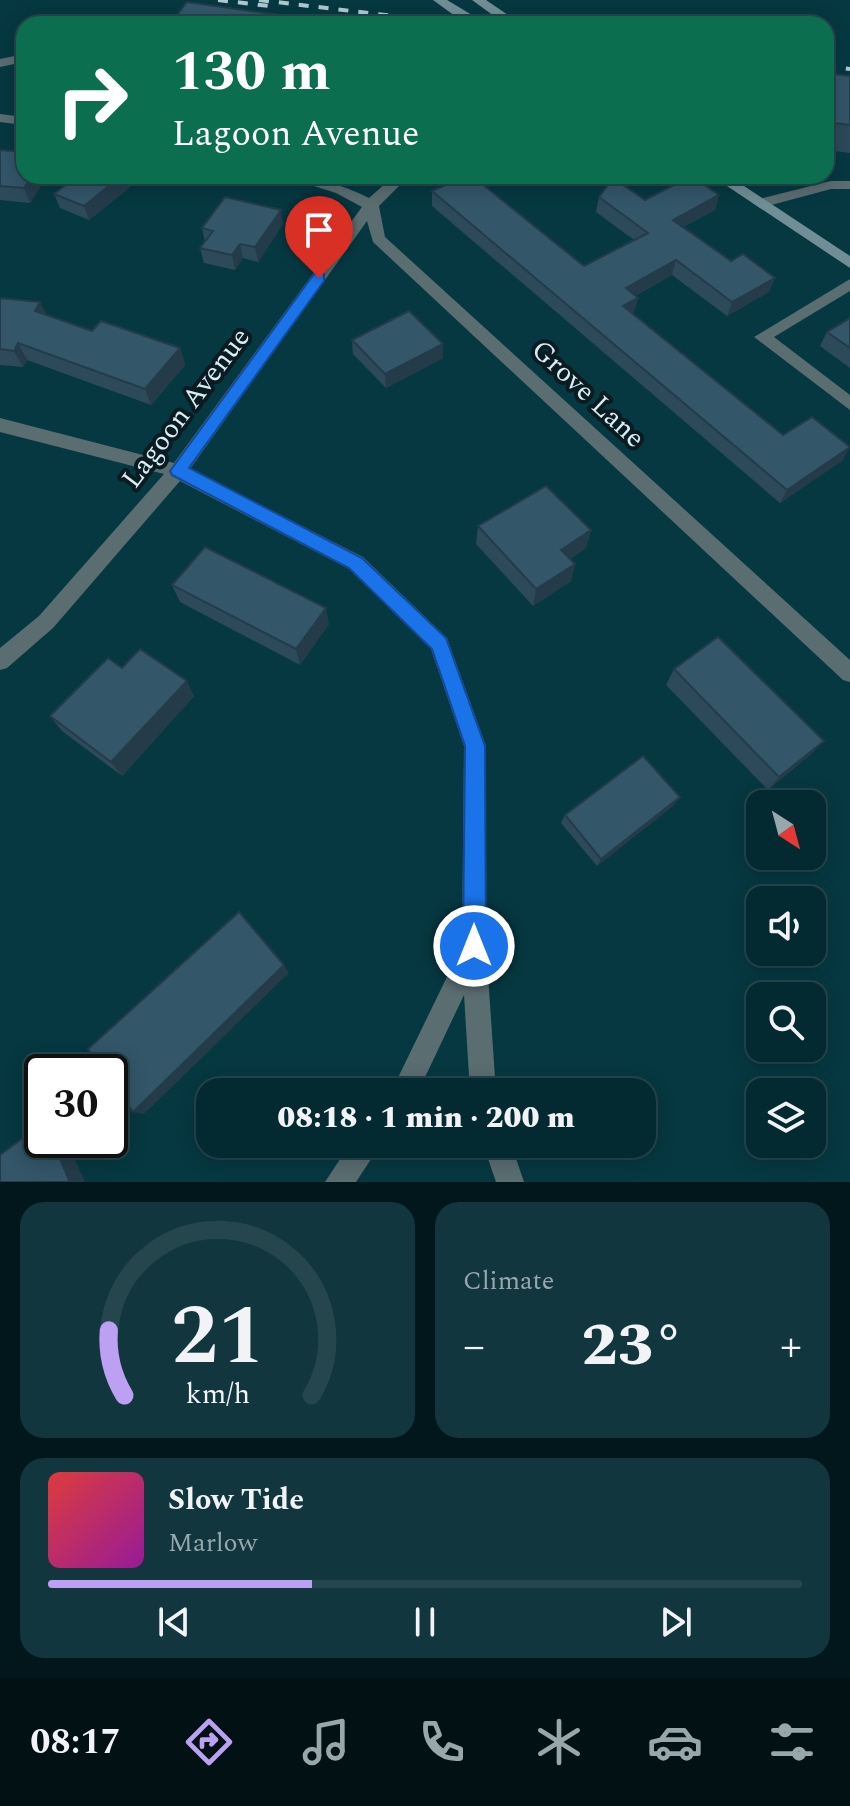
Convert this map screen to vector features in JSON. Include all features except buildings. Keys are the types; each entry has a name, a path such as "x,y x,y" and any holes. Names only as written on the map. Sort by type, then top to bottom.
{"main road":[{"path":"439,0 462,16"},
{"path":"485,1 502,16"},
{"path":"731,184 850,263"}],"street":[{"path":"319,184 341,190 371,205"},
{"name":"Lagoon Avenue","path":"0,661 46,622 178,471 371,205 393,184"},
{"path":"760,203 831,185 850,185"},
{"name":"Grove Lane","path":"371,205 378,239 850,673"},
{"path":"850,284 762,337 850,404"},
{"path":"0,425 178,471 356,563 440,644 475,746 474,946 482,1078"},
{"path":"411,1078 474,946"},
{"path":"339,1182 357,1158"},
{"path":"502,1158 510,1182"}],"railway":[{"path":"218,0 269,6"},
{"path":"259,0 394,16"},
{"path":"834,67 850,69"}],"route":[{"path":"319,278 178,471 356,563 440,644 475,746 474,946"}]}
